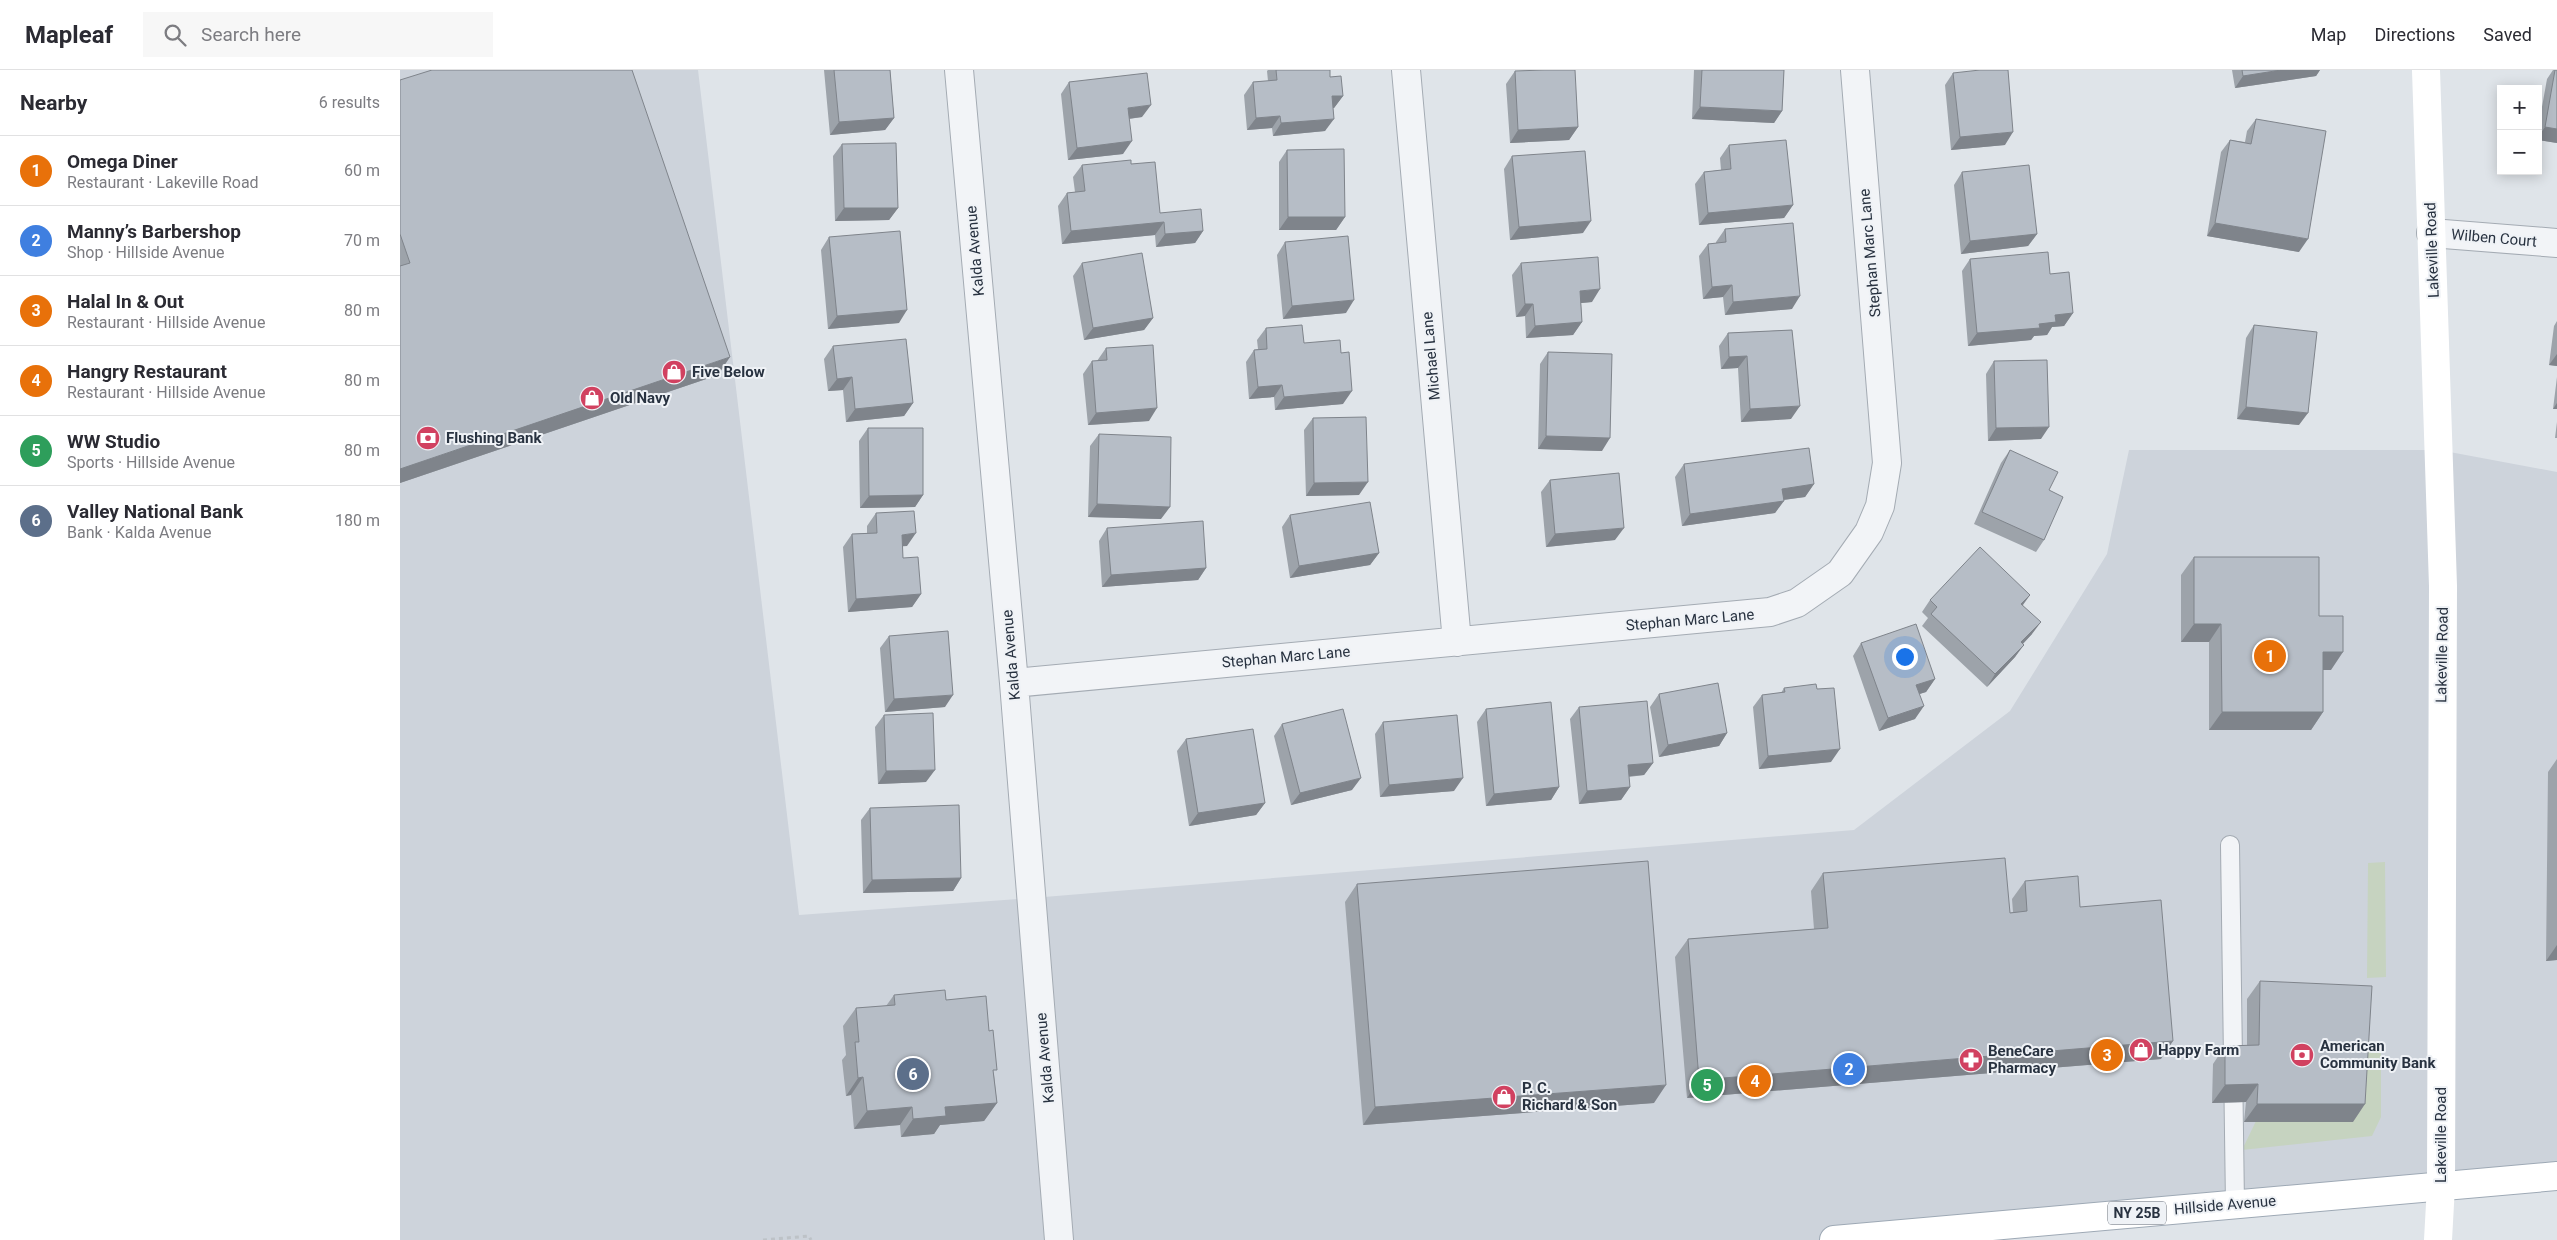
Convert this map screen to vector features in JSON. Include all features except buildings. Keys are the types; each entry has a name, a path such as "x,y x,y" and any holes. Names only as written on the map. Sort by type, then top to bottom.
{"main road":[{"name":"Lakeville Road","path":"2426,70 2443,586 2441,1186 2438,1240"},
{"name":"Hillside Avenue","path":"1834,1240 2557,1176"}],"street":[{"name":"Kalda Avenue","path":"959,70 1014,683 1060,1240"},
{"name":"Michael Lane","path":"1406,70 1456,642"},
{"name":"Stephan Marc Lane","path":"1014,683 1770,612 1797,603 1840,573 1869,532 1880,506 1887,463 1855,70"},
{"name":"Wilben Court","path":"2432,233 2557,243"}],"lane":[{"path":"2230,845 2235,1204"}],"path":[{"path":"763,1240 809,1236 812,1240"}],"shaded area":[{"path":"400,70 698,70 799,915 1032,898 1854,830 2010,711 2107,554 2129,450 2439,450 2557,472 2557,1176 1834,1240 400,1240"}],"green space":[{"path":"2385,862 2386,977 2367,978 2368,863"},
{"path":"2381,1046 2381,1117 2372,1136 2242,1150 2256,1121 2357,1047"}],"place":[{"name":"Five Below","path":"674,372"},
{"name":"Old Navy","path":"592,398"},
{"name":"Flushing Bank","path":"428,438"},
{"name":"Omega Diner","path":"2270,656"},
{"name":"Happy Farm","path":"2141,1050"},
{"name":"Halal In & Out","path":"2107,1055"},
{"name":"American Community Bank","path":"2302,1055"},
{"name":"BeneCare Pharmacy","path":"1971,1060"},
{"name":"Manny’s Barbershop","path":"1849,1069"},
{"name":"Valley National Bank","path":"913,1074"},
{"name":"Hangry Restaurant","path":"1755,1081"},
{"name":"WW Studio","path":"1707,1085"},
{"name":"P. C. Richard & Son","path":"1504,1097"}]}
